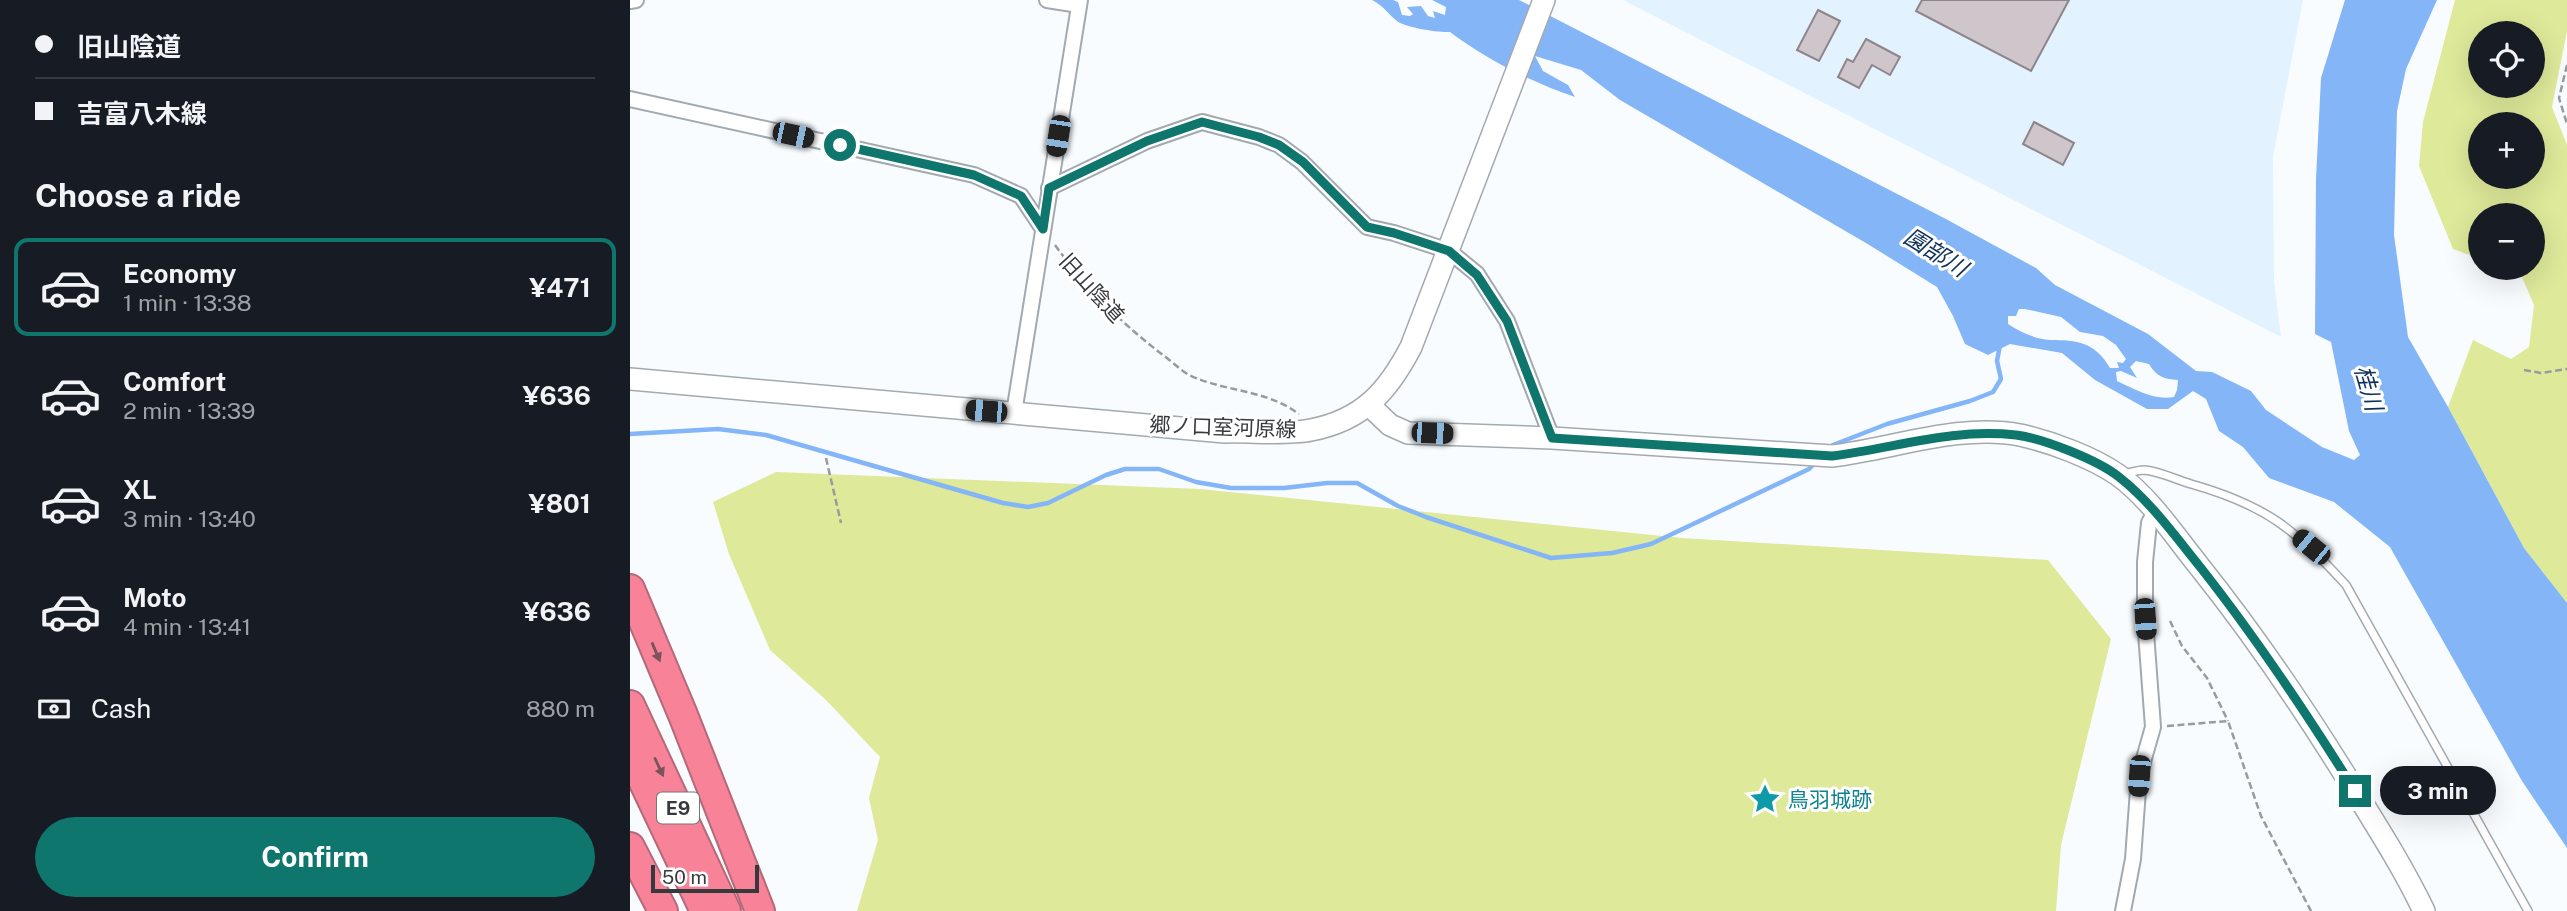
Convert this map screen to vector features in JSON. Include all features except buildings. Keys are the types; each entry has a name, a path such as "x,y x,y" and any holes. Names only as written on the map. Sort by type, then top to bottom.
{"highway":[{"path":"630,589 760,911"},
{"name":"E9","path":"630,705 726,911"},
{"name":"E9","path":"630,752 705,911"},
{"path":"630,848 663,911"}],"main road":[{"name":"郷ノ口室河原線","path":"630,379 1225,432 1310,430 1341,420 1369,405 1395,377 1411,347 1544,0"},
{"path":"1369,405 1390,425 1408,433 1552,438 1832,456 1868,452 1923,438 1957,434 2018,435 2067,450 2118,475 2155,511 2247,626 2301,704 2382,835 2420,910"}],"street":[{"path":"630,1 636,0"},
{"path":"1014,413 1079,3 1047,0"},
{"path":"630,99 974,175 1021,196 1043,229"},
{"path":"1049,188 1147,141 1202,122 1279,145 1303,162 1367,227 1449,251 1477,275 1507,321 1552,438"},
{"path":"2123,911 2133,859 2139,776 2153,727 2145,608 2149,523 2155,511"}],"lane":[{"path":"2118,475 2144,470 2220,492 2276,519 2311,547 2346,585 2528,911"}],"path":[{"path":"2567,65 2559,98 2567,124"},
{"name":"旧山陰道","path":"1043,229 1082,282 1125,325 1188,374 1217,384 1259,393 1298,412 1310,430"},
{"path":"2524,370 2541,373 2567,369"},
{"path":"827,458 841,523"},
{"path":"2170,621 2182,646 2207,678 2228,721 2261,816 2311,911"},
{"path":"2153,727 2228,721"}],"shaded area":[{"path":"1623,0 2303,0 2273,157 2274,281 2281,337"}],"green space":[{"path":"2455,0 2567,0 2567,31 2552,107 2567,145 2567,603 2524,548 2448,407 2473,340 2511,359 2529,347 2534,305 2523,280 2545,280 2545,203 2468,203 2468,254 2453,249 2419,166 2423,122"},
{"path":"776,472 1200,489 1682,538 2048,560 2111,639 2061,845 2056,911 857,911 878,840 869,798 880,757 826,700 770,650 729,554 713,502"}],"water":[{"path":"1372,0 1398,2 1402,15 1410,16 1413,14 1407,7 1421,6 1428,16 1435,18 1433,11 1445,15 1446,7 1432,0 1519,0 2036,268 2055,285 2148,334 2196,371 2212,372 2251,391 2266,410 2322,447 2354,460 2360,455 2349,431 2331,342 2315,334 2316,179 2321,78 2345,0 2437,0 2406,69 2397,111 2394,235 2408,337 2524,548 2567,603 2567,848 2522,781 2390,547 2334,502 2269,478 2243,447 2219,431 2206,399 2193,391 2168,409 2147,409 2095,380 2062,353 2010,344 1988,355 1965,344 1937,287 1620,100 1581,70 1535,56 1543,71 1568,85 1575,97 1510,69 1450,32 1438,32 1401,23","holes":["2019,309 2061,317 2080,332 2103,336 2116,345 2126,359 2123,363 2117,362 2119,368 2110,368 2098,353 2085,344 2033,337 2008,324 2008,316 2016,316","2136,361 2149,364 2161,376 2178,380 2174,397 2152,396 2117,381 2116,372 2121,371 2137,378 2130,367"]}],"waterway":[{"path":"1829,450 1833,445 1887,424 1993,392 2001,379 1997,361 2000,345"},
{"path":"630,434 718,429 766,435 1003,503 1028,507 1048,503 1106,475 1125,469 1159,469 1196,482 1231,488 1284,488 1357,483 1398,506 1426,517 1551,558 1612,553 1651,544 1809,469 1815,463"}],"place":[{"name":"鳥羽城跡","path":"1765,799"}],"route":[{"path":"840,145 974,175 1021,196 1043,229 1049,188 1147,141 1202,122 1279,145 1303,162 1367,227 1449,251 1477,275 1507,321 1539,398 1552,438 1832,456 1868,452 1923,438 1968,433 2018,435 2067,450 2118,475 2155,511 2247,626 2301,704 2355,791"}],"water label":[{"name":"園部川","path":"1936,252"},
{"name":"桂川","path":"2369,388"}]}
